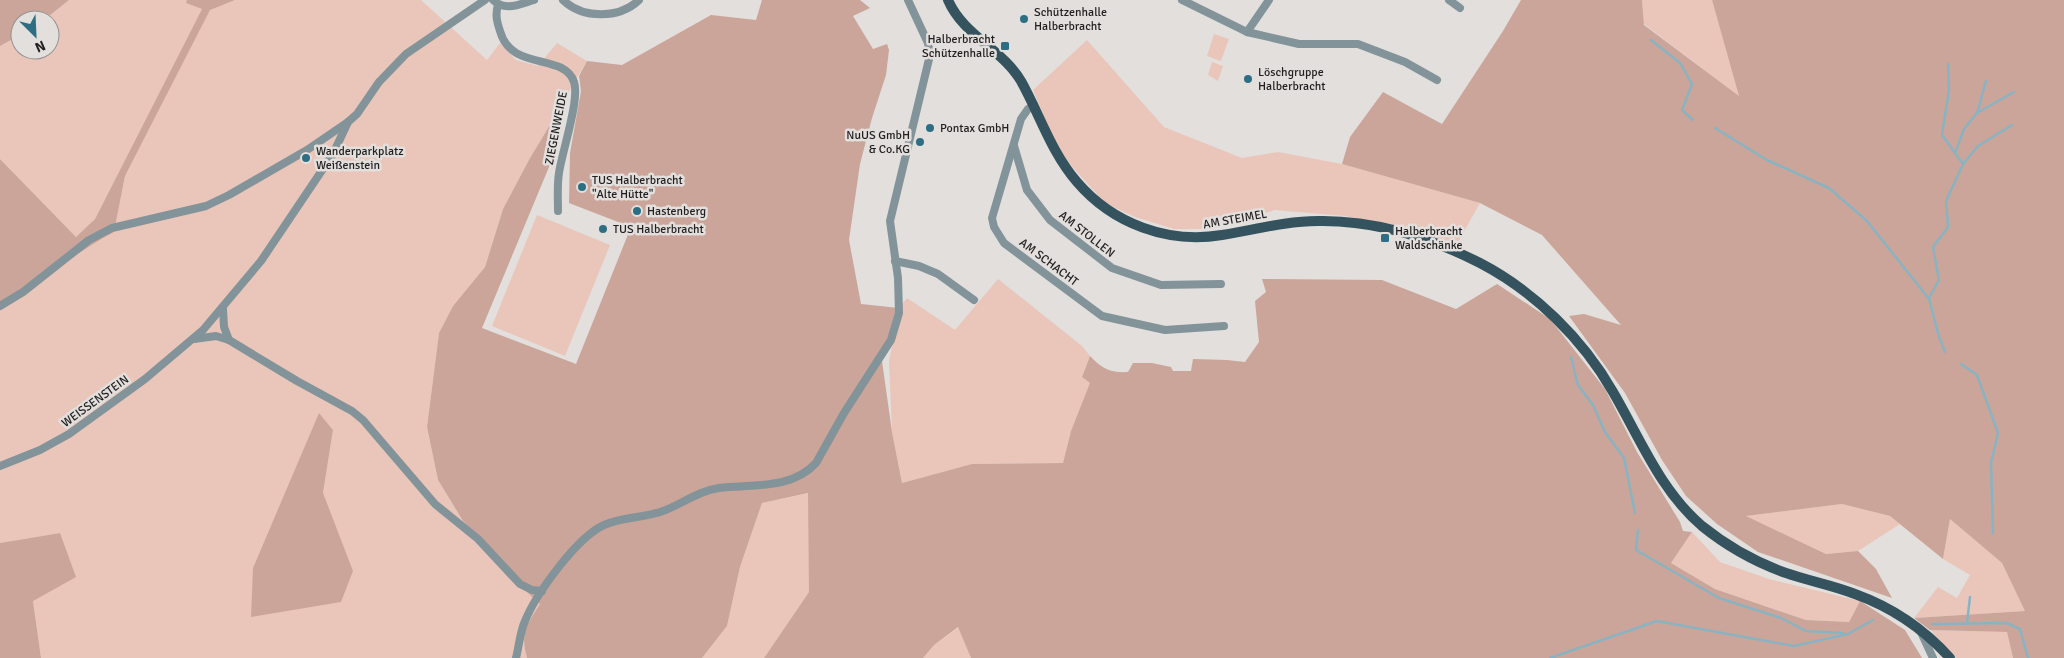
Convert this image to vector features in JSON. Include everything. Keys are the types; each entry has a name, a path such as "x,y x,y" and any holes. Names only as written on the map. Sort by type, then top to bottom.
{"main road":[{"name":"AM STEIMEL","path":"948,0 955,15 963,24 1003,58 1013,70 1034,106 1051,145 1067,170 1093,199 1113,214 1130,223 1155,232 1189,238 1222,235 1287,223 1319,220 1391,229 1440,245 1481,263 1533,298 1555,318 1601,372 1659,476 1674,497 1696,520 1729,546 1765,565 1856,594 1883,606 1920,630 1950,658"}],"street":[{"path":"0,306 23,292 88,240 112,228 206,206 229,195 307,150 357,114 379,82 406,54 485,0"},
{"path":"496,3 510,7 534,0"},
{"path":"563,0 579,10 592,14 614,14 625,10 639,0"},
{"path":"516,658 525,619 542,591 575,546 584,538 604,525 663,511 708,490 785,481 810,470 816,464 844,413 891,340 899,313 896,261 890,221 930,55 928,43 908,0"},
{"path":"1247,32 1269,0"},
{"path":"1449,0 1460,8"},
{"path":"1188,1 1247,32 1299,44 1358,44 1405,62 1437,80"},
{"name":"ZIEGENWEIDE","path":"496,3 500,33 508,49 516,55 544,61 560,68 571,76 574,82 575,98 559,174 558,211"},
{"name":"AM SCHACHT","path":"1034,106 1023,114 992,218 994,227 1004,243 1102,316 1165,330 1224,326"},
{"name":"WEISSENSTEIN","path":"0,466 40,450 68,434 145,379 194,339 223,309 261,261 333,154 348,122"},
{"name":"AM STOLLEN","path":"1014,146 1027,190 1050,220 1112,268 1161,285 1221,284"},
{"path":"896,261 919,266 938,274 974,300"},
{"path":"223,309 224,327 229,340"},
{"path":"194,339 216,336 229,340 296,381 352,411 363,420 435,504 478,539 508,573 526,588 542,591"},
{"path":"1920,630 1933,658"}],"shaded area":[{"path":"0,0 69,0 56,10 10,10 10,40 0,46"},
{"path":"69,0 187,0 187,3 202,9 95,219 76,237 0,159 0,46 10,40 10,60 60,60 60,10 56,10"},
{"path":"187,0 235,0 210,10 125,176 114,232 29,286 0,302 0,159 76,237 95,219 202,9 186,3"},
{"path":"235,0 421,0 487,60 500,43 516,60 538,66 557,43 587,61 530,158 503,209 485,267 453,306 439,333 427,427 438,480 463,521 511,572 517,583 541,604 528,624 524,635 527,658 41,658 33,601 60,533 0,543 0,302 90,244 114,232 125,176 210,9","holes":["319,413 333,430 323,493"]},
{"path":"762,0 860,0 870,8 853,16 873,49 887,44 889,50 886,75 860,164 849,240 861,304 899,308 882,361 892,432 902,483 972,464 1063,463 1071,431 1090,383 1082,377 1090,356 1107,369 1122,372 1128,372 1133,363 1152,363 1171,367 1173,371 1191,371 1193,359 1245,362 1259,342 1255,301 1266,292 1262,279 1382,280 1456,309 1497,284 1550,319 1605,389 1637,452 1680,522 1683,531 1692,532 1671,563 1715,589 1806,620 1849,622 1860,601 1905,630 1922,658 971,658 958,627 934,645 923,658 764,658 809,592 808,493 762,503 740,567 727,626 702,658 527,658 524,635 531,618 540,604 517,583 511,572 463,521 438,480 427,427 439,333 453,306 485,267 503,209 530,158 569,93 549,167 482,328 576,364 631,227 569,203 570,153 581,91 579,76 587,61 622,65 711,15 756,20"},
{"path":"1521,0 1642,0 1644,25 1739,96 1712,0 2064,0 2064,658 2013,658 2007,632 1930,630 1914,618 2025,611 2002,563 1950,519 1943,559 1890,516 1842,504 1746,516 1826,554 1858,551 1876,569 1892,598 1758,552 1717,524 1686,496 1662,460 1625,393 1569,316 1584,314 1621,325 1542,235 1480,203 1342,164 1350,137 1383,92 1442,124"},
{"path":"1642,0 1712,0 1740,97 1644,24"},
{"path":"1214,34 1229,39 1221,61 1207,56"},
{"path":"1087,40 1164,127 1242,158 1278,152 1342,164 1480,203 1456,246 1409,228 1345,216 1275,210 1210,229 1174,229 1135,217 1105,203 1066,160 1055,143 1033,90"},
{"path":"1212,62 1223,66 1218,81 1208,75"},
{"path":"537,215 610,245 565,356 492,326"},
{"path":"998,279 1082,346 1090,356 1082,377 1091,383 1071,431 1063,463 973,464 902,483 892,432 889,361 899,308 907,298 955,330"},
{"path":"319,413 333,430 323,493 353,571 341,602 251,617 253,568"},
{"path":"809,493 809,592 764,658 702,658 727,626 740,567 762,503"},
{"path":"1842,504 1890,516 1900,524 1858,551 1826,554 1745,516"},
{"path":"1950,519 2002,563 2026,611 1914,618 1938,587 1957,598 1970,575 1943,559"},
{"path":"1692,532 1720,562 1769,579 1860,601 1849,622 1806,620 1715,589 1671,563"},
{"path":"60,533 76,577 33,601 41,658 0,658 0,543"},
{"path":"959,627 971,658 923,658 934,645"},
{"path":"1931,630 2007,632 2013,658 1954,658"}],"waterway":[{"path":"1651,40 1680,63 1692,84 1682,110 1693,120"},
{"path":"1929,298 1939,280 1933,247 1948,227 1946,201 1963,164 1942,135 1949,90 1948,64"},
{"path":"1977,113 1986,81"},
{"path":"1955,153 1964,129 1977,113 2014,92"},
{"path":"1963,164 1978,146 2012,125"},
{"path":"1715,128 1767,160 1829,188 1867,221 1929,299 1945,352"},
{"path":"1571,357 1578,385 1593,405 1605,432 1624,458 1635,513"},
{"path":"1961,364 1977,375 1998,433 1991,463 1993,533"},
{"path":"1638,530 1636,550 1719,598 1781,618 1806,631 1843,633"},
{"path":"1967,623 1970,597"},
{"path":"1550,658 1657,621 1794,646 1848,634 1873,620"},
{"path":"1932,624 2007,623 2020,629 2028,658"}],"place":[{"name":"Schützenhalle Halberbracht","path":"1024,19"},
{"name":"Halberbracht Schützenhalle","path":"1005,46"},
{"name":"Löschgruppe Halberbracht","path":"1248,79"},
{"name":"Pontax GmbH","path":"930,128"},
{"name":"NuUS GmbH & Co.KG","path":"920,142"},
{"name":"Wanderparkplatz Weißenstein","path":"306,158"},
{"name":"TUS Halberbracht \"Alte Hütte\"","path":"582,187"},
{"name":"Hastenberg","path":"637,211"},
{"name":"TUS Halberbracht","path":"603,229"},
{"name":"Halberbracht Waldschänke","path":"1385,238"}]}
